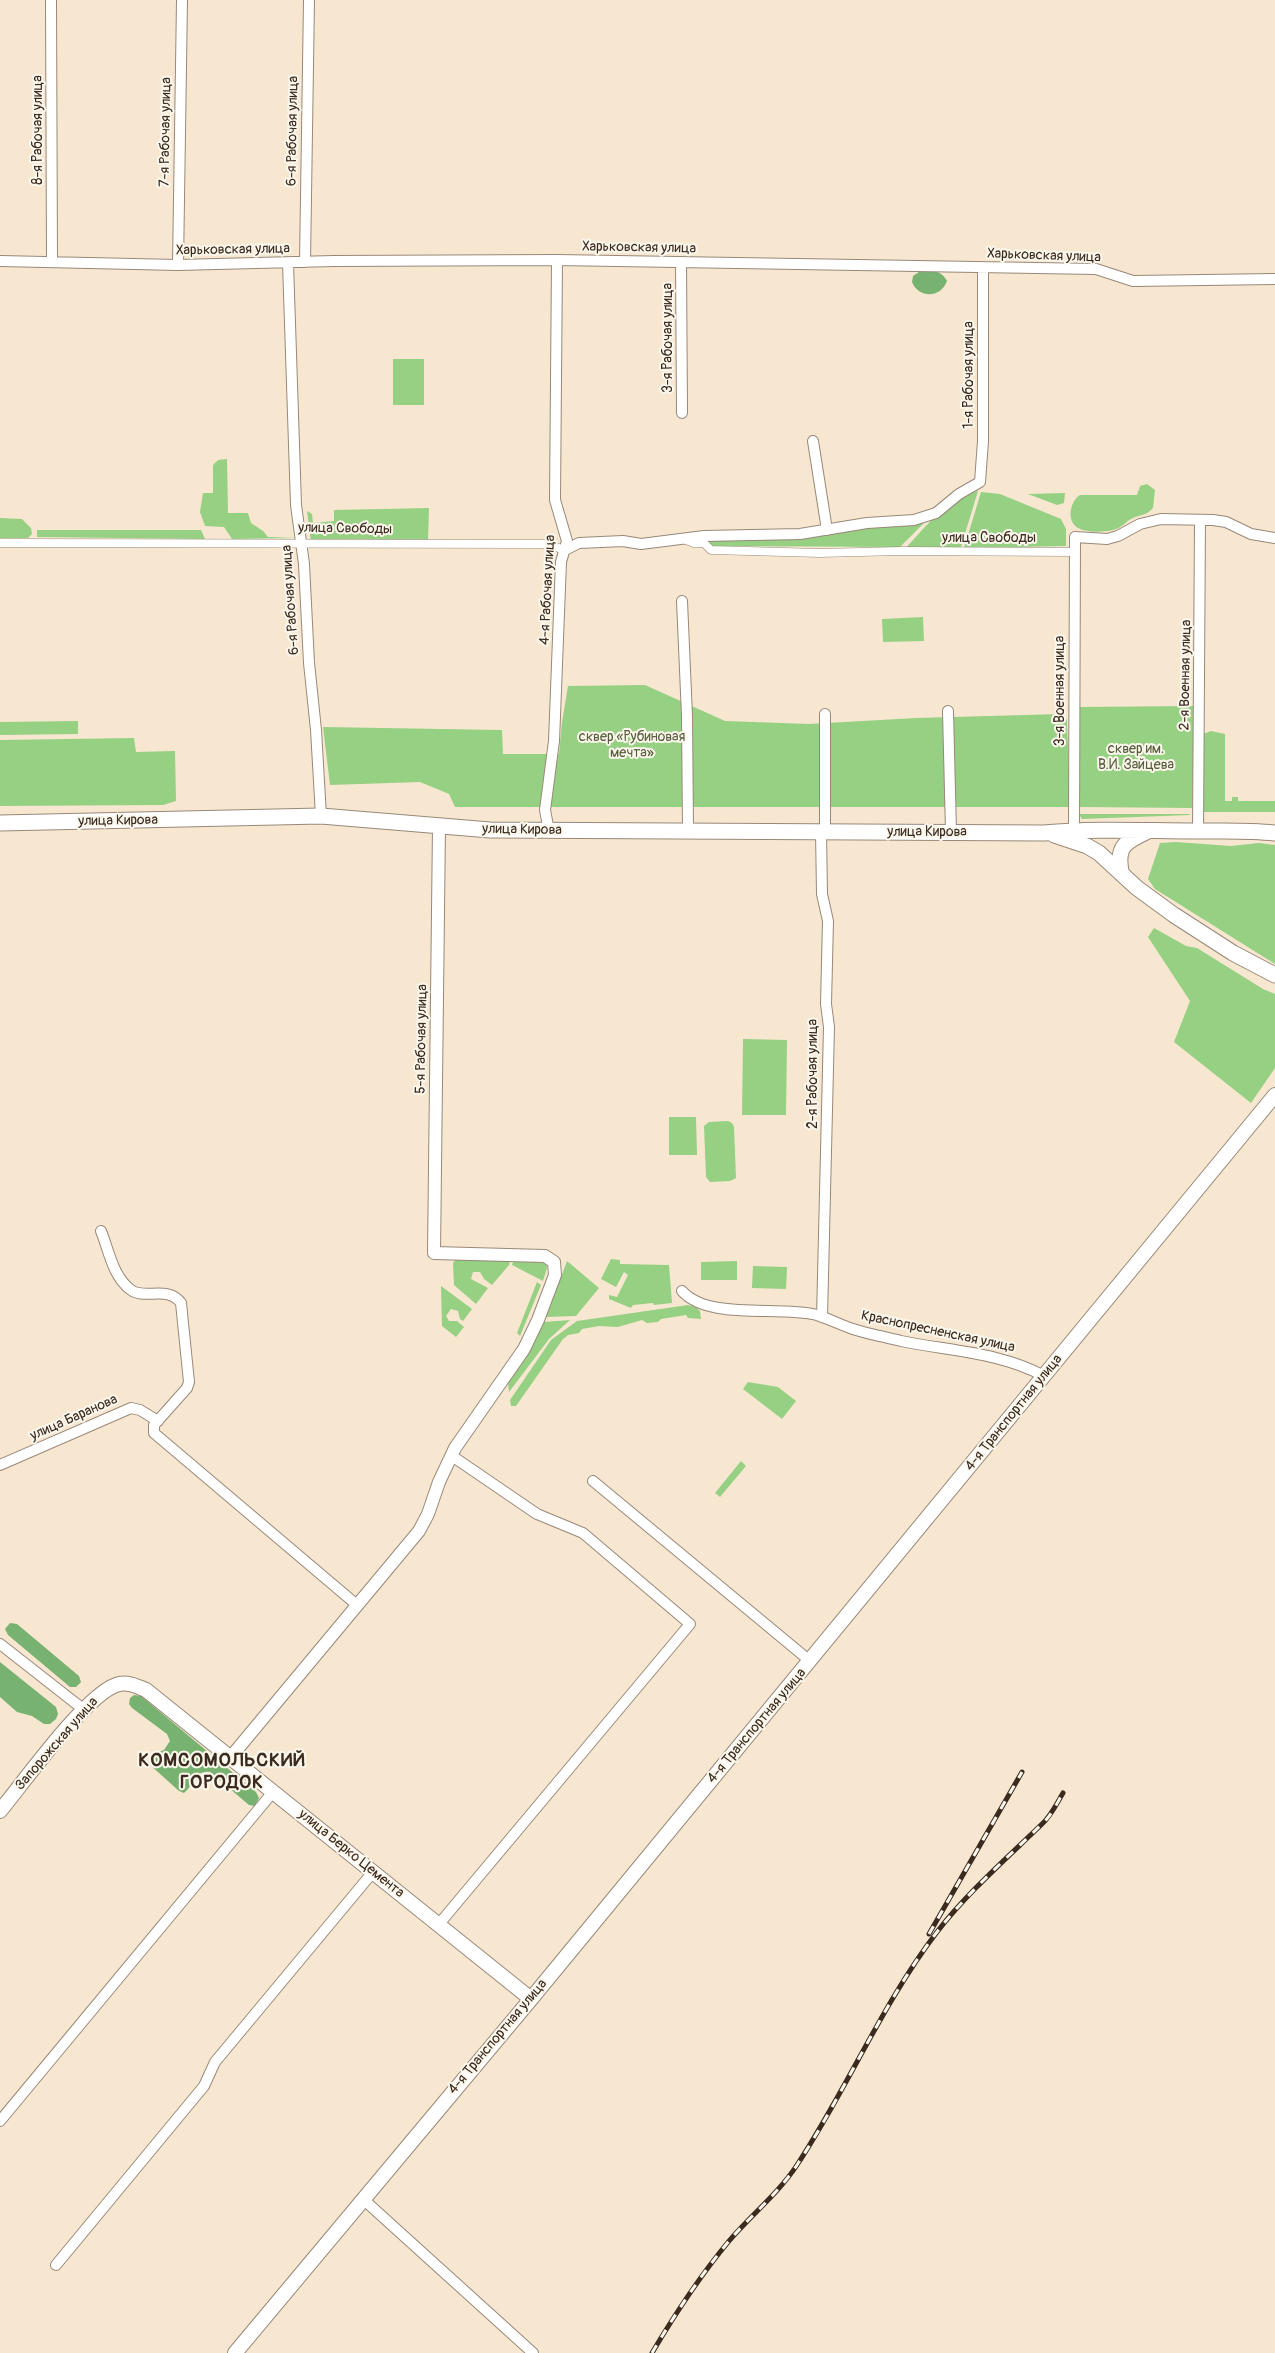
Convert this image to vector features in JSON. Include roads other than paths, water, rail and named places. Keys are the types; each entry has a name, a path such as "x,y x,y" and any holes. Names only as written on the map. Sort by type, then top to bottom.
{"main road":[{"name":"улица Кирова","path":"0,822 321,816 377,819 439,826 549,831 1045,833 1074,830 1152,830 1275,833"},
{"path":"1121,871 1119,860 1123,846 1130,840 1152,830"},
{"name":"улица Кирова","path":"1045,833 1087,846 1121,871 1137,888 1174,915 1233,953 1275,975"},
{"name":"4-я Транспортная улица","path":"235,2353 810,1662 1275,1095"},
{"name":"улица Берко Цемента","path":"119,1684 134,1684 146,1690 531,1999"},
{"name":"Запорожская улица","path":"0,1811 84,1710 104,1690 119,1684"}],"street":[{"name":"8-я Рабочая улица","path":"51,0 52,261"},
{"name":"7-я Рабочая улица","path":"178,265 182,0"},
{"name":"6-я Рабочая улица","path":"305,262 309,0"},
{"name":"Харьковская улица","path":"0,260 178,265 557,260 1096,269 1133,281 1275,279"},
{"name":"4-я Рабочая улица","path":"549,831 545,810 554,742 561,562 567,541 566,532 555,500 557,260"},
{"name":"3-я Рабочая улица","path":"681,262 682,413"},
{"name":"6-я Рабочая улица","path":"288,263 296,505 302,544 321,816"},
{"name":"1-я Рабочая улица","path":"980,482 983,441 983,268"},
{"path":"813,441 827,530"},
{"name":"улица Свободы","path":"0,543 546,544 565,550 580,543 623,541 641,544 686,540 704,536 800,534 867,523 927,518 980,482"},
{"path":"1074,552 1075,537 1107,539 1118,536 1140,524 1161,519 1226,522 1251,534 1275,538"},
{"name":"2-я Военная улица","path":"1198,831 1200,520"},
{"name":"улица Свободы","path":"686,540 694,543 704,542 711,550 820,553 901,550 1074,552"},
{"name":"3-я Военная улица","path":"1074,552 1074,830"},
{"path":"682,601 687,716 688,832"},
{"path":"948,711 951,832"},
{"name":"2-я Рабочая улица","path":"822,1318 829,1027 826,1004 828,921 822,894 824,714"},
{"name":"5-я Рабочая улица","path":"439,826 434,1253 545,1256 554,1262 555,1274 538,1320 524,1348 452,1456"},
{"path":"101,1231 118,1277 132,1291 170,1294 177,1297 181,1304 189,1382 158,1421 153,1429 154,1432 357,1605"},
{"name":"Краснопресненская улица","path":"682,1291 687,1297 704,1306 816,1315 854,1330 903,1341 956,1349 1020,1364 1044,1376"},
{"name":"улица Баранова","path":"0,1465 131,1408 140,1410 158,1421"},
{"path":"230,1758 418,1531 428,1514 439,1482 452,1456 537,1514 583,1534 690,1624 439,1924"},
{"path":"593,1481 810,1662"},
{"path":"0,1644 84,1710"},
{"path":"0,2121 273,1792"},
{"path":"56,2265 204,2086 216,2062 373,1872"},
{"path":"364,2199 533,2353"}],"railway":[{"path":"929,1934 1022,1772"},
{"path":"652,2353 688,2296 718,2254 737,2231 790,2176 832,2107 899,1988 937,1932 974,1890 1045,1821 1063,1793"}],"district":[{"name":"КОМСОМОЛЬСКИЙ ГОРОДОК","path":"222,1772"}],"park label":[{"name":"сквер «Рубиновая мечта»","path":"632,746"},
{"name":"сквер им. В.И. Зайцева","path":"1136,758"}]}
